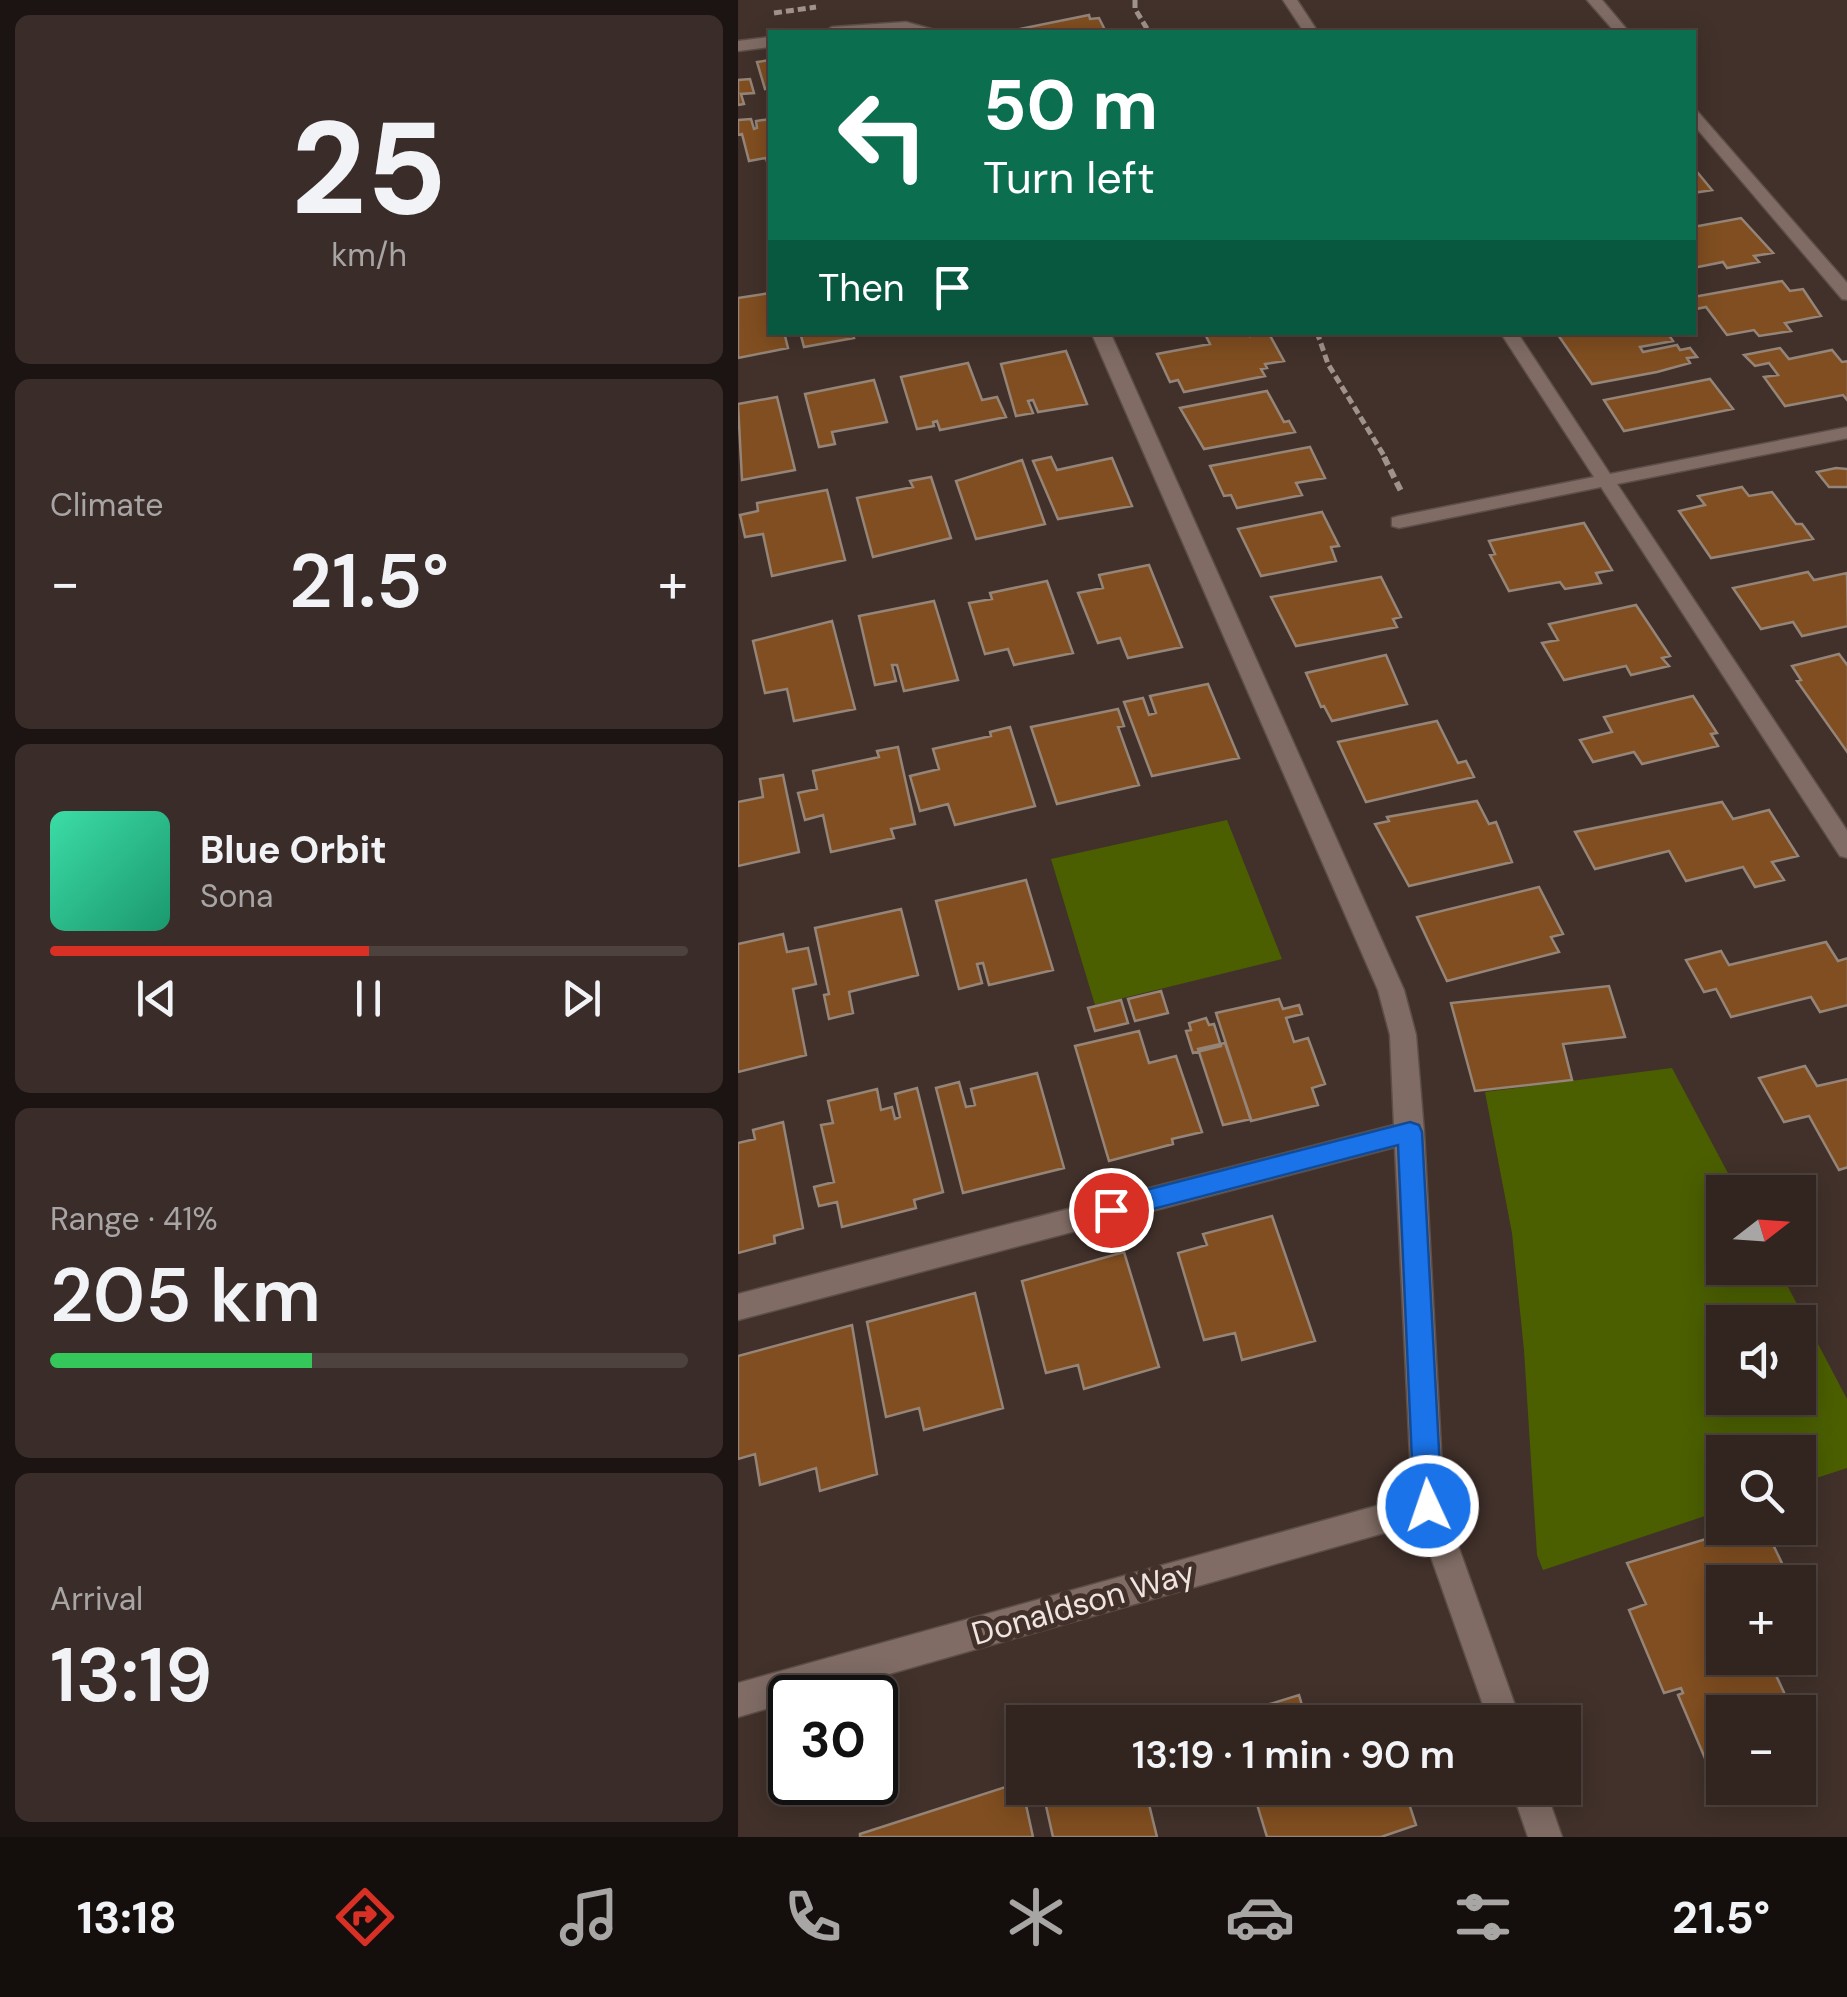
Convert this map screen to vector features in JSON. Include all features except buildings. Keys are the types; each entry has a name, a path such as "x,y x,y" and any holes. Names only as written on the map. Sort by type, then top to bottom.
{"street":[{"path":"862,30 923,30"},
{"path":"738,46 768,42"},
{"path":"1101,335 1391,990 1403,1036 1410,1132 1428,1506 1499,1705"},
{"path":"738,1306 1410,1132"},
{"name":"Donaldson Way","path":"738,1700 1428,1506"},
{"path":"1534,1805 1545,1837"}],"lane":[{"path":"1290,0 1310,30"},
{"path":"1594,0 1620,30"},
{"path":"1696,118 1848,295"},
{"path":"1510,335 1848,850"},
{"path":"1407,521 1848,432"}],"path":[{"path":"1135,0 1135,9 1148,30"},
{"path":"772,13 824,6"},
{"path":"1318,335 1328,364 1372,434 1407,521"}],"green space":[{"path":"1227,820 1282,959 1095,1005 1051,859"},
{"path":"1672,1068 1729,1175 1706,1175 1706,1285 1787,1285 1797,1305 1706,1305 1706,1415 1816,1415 1816,1340 1847,1399 1847,1468 1816,1478 1816,1435 1706,1435 1706,1516 1543,1570 1537,1555 1512,1233 1485,1092"}],"route":[{"path":"1111,1210 1410,1132 1428,1506"}]}
